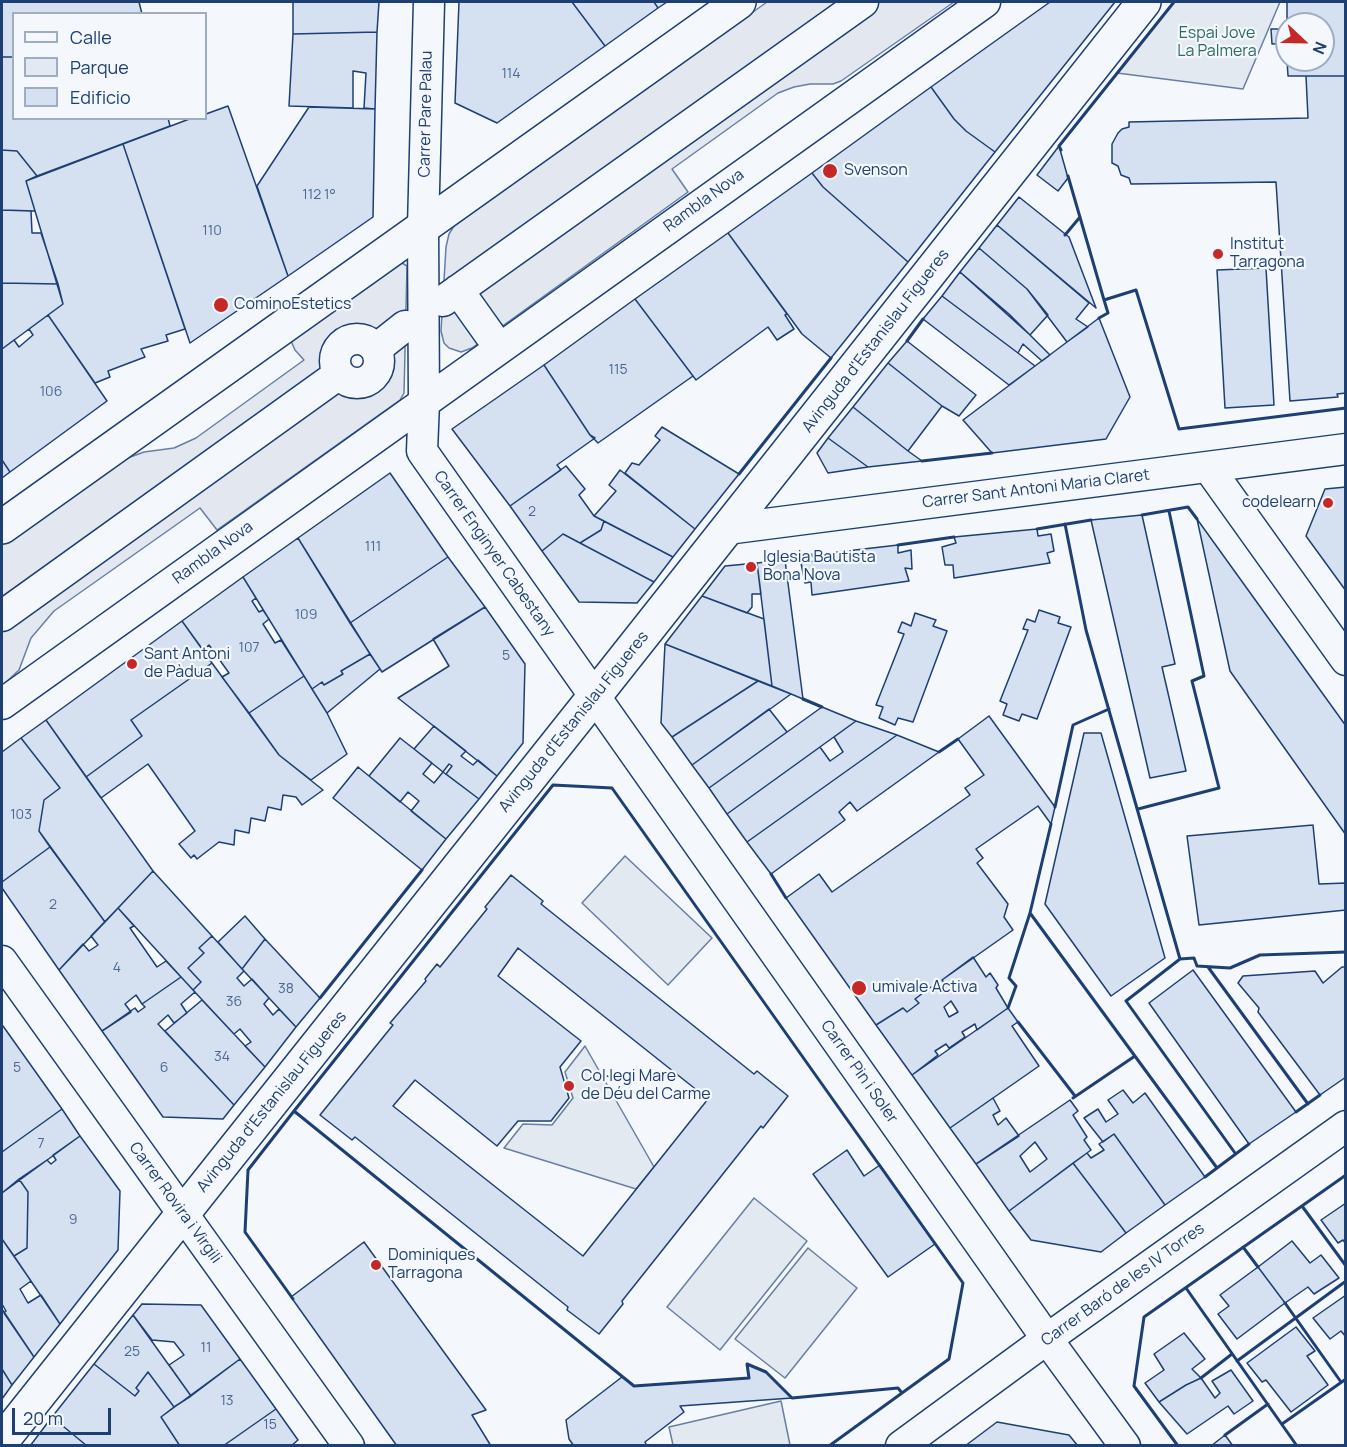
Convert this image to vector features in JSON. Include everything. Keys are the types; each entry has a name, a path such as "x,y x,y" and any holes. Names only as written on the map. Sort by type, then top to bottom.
{"main road":[{"path":"2,527 739,2"},
{"name":"Avinguda d'Estanislau Figueres","path":"2,1440 1144,2"}],"street":[{"name":"Carrer Pare Palau","path":"423,227 429,2"},
{"path":"490,335 451,295 863,2"},
{"name":"Rambla Nova","path":"2,704 984,2"},
{"path":"423,227 424,402"},
{"path":"2,616 339,374 350,383 363,383 370,380 375,375 380,362 376,349 405,326"},
{"name":"Carrer Enginyer Cabestany","path":"424,402 422,451 594,697"},
{"name":"Carrer Sant Antoni Maria Claret","path":"727,529 1346,449"},
{"path":"1208,466 1346,660"},
{"name":"Carrer Pin i Soler","path":"594,697 1125,1446"},
{"name":"Carrer Rovira i Virgili","path":"2,961 348,1446"},
{"name":"Carrer Baró de les IV Torres","path":"901,1446 1047,1338 1346,1126"}],"green space":[{"name":"Espai Jove La Palmera","path":"1174,2 1280,2 1243,89 1117,73"},
{"path":"625,856 712,938 668,985 582,903"},
{"path":"585,1046 654,1167 636,1189 504,1148 523,1124 552,1125 573,1098 565,1072"},
{"path":"754,1198 807,1241 720,1350 667,1307"},
{"path":"808,1248 857,1288 785,1378 735,1339"},
{"path":"781,1401 790,1445 673,1445 669,1427"}],"shaded area":[{"path":"767,2 954,2 841,81 833,84 794,87 778,93 672,169 688,192 472,348 461,352 449,348 444,343 441,331 446,247 449,234 454,226"},
{"path":"402,263 407,266 404,393 400,400 217,530 200,508 54,611 31,638 19,670 2,686 2,545 125,459 144,452 174,448 196,438 304,360 291,341","holes":["361,349 369,359 368,367 362,373 354,374 344,362 353,350"]}],"building":[{"path":"2,2 139,2 142,12 12,12 12,57 2,57"},
{"path":"293,2 379,2 377,32 293,34"},
{"path":"459,2 572,2 605,46 497,123 455,103"},
{"path":"572,2 654,2 658,8 605,46"},
{"path":"654,2 667,2 658,8"},
{"path":"1050,2 1115,2 995,152 966,131 954,119 931,87"},
{"path":"1287,2 1346,2 1346,76 1288,76 1288,72 1335,72 1335,12 1287,12"},
{"path":"1271,29 1275,29 1275,44 1272,44"},
{"path":"377,32 375,109 364,108 366,73 353,71 353,108 289,106 293,34"},
{"path":"2,57 12,57 12,120 168,120 170,126 37,176 17,151 2,150"},
{"path":"1306,76 1346,76 1346,393 1337,394 1338,397 1290,401 1276,182 1131,184 1129,178 1121,175 1118,166 1112,163 1112,144 1122,129 1129,127 1129,122 1308,118"},
{"path":"931,87 954,119 966,131 995,152 908,262 823,187 812,173"},
{"path":"228,106 288,276 190,343 123,144 187,120 207,120 207,114"},
{"path":"309,107 375,109 373,217 288,276 257,186"},
{"path":"123,144 185,329 166,335 168,341 141,349 145,357 108,371 110,377 95,383 48,315 63,304 26,181"},
{"path":"1059,146 1068,178 1058,191 1037,175"},
{"path":"2,150 17,151 37,176 26,181 35,211 2,210"},
{"path":"812,173 823,187 908,262 831,358 802,334 728,233"},
{"path":"1019,197 1069,237 1096,308 997,225"},
{"path":"2,210 31,211 32,233 41,233 58,284 2,283"},
{"path":"997,225 1089,303 1076,319 1088,327 1067,342 1027,289 979,248"},
{"path":"728,233 787,314 785,315 794,329 777,340 768,327 696,380 635,299"},
{"path":"979,248 1027,289 1048,315 1030,335 960,272"},
{"path":"1266,268 1274,405 1225,408 1217,270"},
{"path":"960,272 1009,314 1050,355 1042,361 1023,344 1018,353 942,296"},
{"path":"2,283 58,284 63,304 2,349"},
{"path":"942,296 1035,366 1009,385 923,319"},
{"path":"635,299 693,376 598,443 590,435 544,365"},
{"path":"48,315 107,401 10,472 2,460 2,349 14,340 19,347 33,335 29,329"},
{"path":"1099,318 1130,397 1106,439 992,453 963,420"},
{"path":"907,341 976,395 959,416 942,406 888,363"},
{"path":"888,363 942,406 908,451 853,407"},
{"path":"544,365 590,435 595,438 557,465 561,470 510,506 452,429"},
{"path":"853,407 922,461 868,467 828,438"},
{"path":"662,427 739,474 695,529 625,473 632,463 639,465 660,440 655,436"},
{"path":"828,438 868,467 828,473 817,453"},
{"path":"2,460 10,472 2,478"},
{"path":"566,466 585,489 579,495 594,516 604,521 601,530 580,543 563,534 542,551 510,506"},
{"path":"620,470 695,529 673,557 594,516 616,491 609,485"},
{"path":"390,473 448,557 350,623 298,538"},
{"path":"1346,487 1346,591 1306,536 1325,489"},
{"path":"1142,515 1175,664 1162,667 1186,771 1150,778 1091,520"},
{"path":"1197,519 1346,726 1346,835 1230,671"},
{"path":"604,521 673,557 654,582 580,543 601,530"},
{"path":"1037,529 1038,536 1051,534 1054,551 1047,553 1050,563 954,578 953,565 945,565 942,547 956,543 954,537"},
{"path":"563,534 654,582 637,603 579,602 542,551"},
{"path":"298,538 370,654 341,671 343,674 324,685 322,682 312,689 243,577"},
{"path":"898,545 898,553 911,550 912,569 905,568 909,581 812,595 811,582 805,583 801,563 815,561 812,555"},
{"path":"448,557 485,607 382,672 350,623"},
{"path":"785,560 803,699 772,686 757,563"},
{"path":"757,563 761,594 752,594 752,607 747,613 702,596 725,566"},
{"path":"243,577 256,598 252,601 259,612 263,610 269,619 263,624 275,643 281,640 304,676 249,713 222,677 229,673 209,645 203,650 182,621"},
{"path":"702,596 764,619 772,686 665,644"},
{"path":"485,607 525,664 523,743 497,776 398,698 449,666 433,639"},
{"path":"1039,610 1060,617 1058,623 1071,627 1037,719 1022,714 1019,721 1003,715 1007,704 1000,701 1028,630 1023,629 1027,619 1035,622"},
{"path":"915,613 936,620 933,626 947,631 913,722 898,718 895,725 879,718 883,707 876,705 904,634 898,632 902,622 911,626"},
{"path":"182,621 212,663 131,720 142,736 86,777 46,720"},
{"path":"665,644 758,681 672,737 661,723"},
{"path":"370,654 380,669 327,713 312,689 322,682 324,685 343,674 341,671"},
{"path":"212,663 279,755 323,790 302,805 296,797 283,795 281,810 268,807 265,821 251,818 249,833 235,830 234,845 219,842 197,859 194,855 191,858 179,844 195,831 148,764 101,798 86,777 142,736 131,720"},
{"path":"304,676 327,713 347,754 311,780 279,755 249,713"},
{"path":"758,681 791,694 692,765 672,737"},
{"path":"822,707 856,721 727,814 709,788"},
{"path":"769,709 787,732 709,788 692,765"},
{"path":"989,716 1055,807 1051,824 1038,806 976,849 983,858 977,863 1008,904 1004,917 1013,930 942,980 945,984 935,991 931,987 915,999 919,1003 907,1012 903,1008 876,1025 786,898 819,874 832,892 970,795 965,788 984,775 958,739"},
{"path":"46,720 153,871 105,922 39,831 44,800 60,788 21,738"},
{"path":"856,721 897,735 747,842 727,814 820,747 830,761 843,752 834,737"},
{"path":"434,726 466,751 461,756 473,765 478,760 497,776 479,799 446,774 452,766 449,764 443,772 414,749"},
{"path":"1084,733 1101,733 1165,958 1111,996 1045,904"},
{"path":"897,735 939,752 857,811 850,802 839,812 845,820 771,874 747,842"},
{"path":"21,738 60,788 44,800 39,831 50,847 2,882 2,752"},
{"path":"400,738 432,763 423,774 434,783 443,772 479,799 446,839 411,811 419,801 408,792 400,802 369,776"},
{"path":"358,767 446,839 422,870 333,798"},
{"path":"1313,825 1319,884 1346,883 1346,910 1199,925 1187,836"},
{"path":"50,847 105,922 59,970 2,888 2,882"},
{"path":"153,871 212,936 199,948 204,953 188,968 201,982 193,990 118,908"},
{"path":"511,875 543,901 541,904 754,1074 757,1071 788,1096 763,1128 761,1126 622,1301 623,1304 599,1334 355,1137 352,1140 320,1115 393,1025 390,1023 426,981 425,979 437,964 440,967 487,909 485,907","holes":["518,948 708,1099 583,1256 393,1106 415,1080 497,1146 518,1121 551,1121 569,1098 560,1067 581,1041 498,976"]},
{"path":"118,908 134,926 130,928 157,967 166,961 181,977 142,1004 136,995 125,1004 131,1012 102,1031 59,970 83,944 89,951 98,945 91,936"},
{"path":"245,916 265,939 242,969 218,942"},
{"path":"212,936 244,971 237,978 244,986 252,979 269,998 264,1004 273,1015 279,1009 296,1027 265,1067 245,1046 251,1042 240,1029 234,1034 193,990 201,982 188,968 204,953 199,948"},
{"path":"265,939 320,998 296,1027 242,969"},
{"path":"973,957 986,977 990,973 1008,1008 977,1030 975,1024 962,1032 965,1037 949,1048 946,1044 935,1051 938,1055 912,1075 876,1025 903,1008 907,1012 919,1003 915,999 931,987 935,991 945,984 942,980","holes":["951,1001 958,1012 949,1017 944,1007"]},
{"path":"1342,967 1346,967 1346,1077 1320,1095 1258,1012 1259,1008 1238,983 1243,976 1315,971 1323,983"},
{"path":"1193,970 1296,1112 1249,1144 1149,1003"},
{"path":"181,977 195,992 181,1004 187,1013 174,1023 168,1015 158,1024 234,1105 223,1119 163,1117 102,1031 135,1008 138,1012 145,1007 142,1004"},
{"path":"202,1000 265,1067 234,1105 165,1031"},
{"path":"1008,1008 1018,1022 1012,1026 1039,1066 950,1128 912,1075"},
{"path":"2,1027 62,1109 2,1152"},
{"path":"1123,1090 1133,1103 1145,1093 1205,1177 1165,1205 1114,1134 1103,1142 1084,1118 1098,1109 1106,1122 1118,1114 1108,1100"},
{"path":"993,1098 1000,1111 993,1115 998,1125 1006,1118 1019,1136 976,1164 950,1128"},
{"path":"1070,1100 1078,1111 1073,1115 1087,1137 1084,1140 1091,1150 1009,1211 976,1164","holes":["1035,1142 1047,1159 1030,1172 1020,1156"]},
{"path":"62,1109 80,1136 2,1193 2,1152"},
{"path":"1114,1134 1165,1205 1126,1233 1073,1163 1087,1153 1091,1158 1104,1150 1099,1144"},
{"path":"80,1136 120,1191 118,1250 60,1324 14,1256 27,1248 28,1192 19,1179 47,1160 51,1164 56,1160 53,1155"},
{"path":"847,1150 864,1176 880,1165 935,1244 888,1277 813,1174"},
{"path":"1073,1163 1126,1233 1101,1252 1031,1240 1009,1211"},
{"path":"19,1179 28,1192 27,1248 14,1256 2,1239 2,1193"},
{"path":"1346,1203 1346,1244 1343,1240 1338,1243 1321,1220"},
{"path":"2,1239 31,1281 20,1289 28,1303 41,1295 60,1324 34,1357 4,1313 6,1311 2,1304"},
{"path":"1292,1241 1310,1263 1321,1255 1339,1278 1314,1294 1308,1287 1285,1303 1258,1267"},
{"path":"364,1242 486,1410 472,1415 491,1446 397,1446 291,1297"},
{"path":"1258,1267 1285,1303 1237,1339 1218,1314 1229,1306 1220,1295"},
{"path":"1346,1295 1346,1337 1341,1331 1330,1339 1313,1318"},
{"path":"142,1304 201,1305 240,1359 191,1396 169,1365 184,1355 174,1342 152,1340 133,1315"},
{"path":"2,1309 34,1357 12,1385 2,1369"},
{"path":"133,1315 191,1396 174,1407 148,1372 136,1388 139,1391 135,1396 94,1364"},
{"path":"1296,1327 1315,1351 1307,1356 1328,1385 1291,1412 1266,1380 1262,1382 1247,1363"},
{"path":"1184,1333 1205,1359 1192,1369 1201,1378 1159,1402 1145,1383 1164,1370 1154,1354"},
{"path":"240,1359 276,1409 223,1446 180,1446 161,1417"},
{"path":"94,1364 135,1396 139,1391 136,1388 148,1372 174,1407 161,1417 180,1446 87,1446 52,1417"},
{"path":"747,1364 766,1372 792,1398 680,1406 684,1412 645,1442 647,1446 574,1446 569,1439 566,1420 622,1377 634,1386 749,1378"},
{"path":"2,1369 12,1385 2,1399"},
{"path":"1231,1370 1253,1401 1234,1414 1228,1406 1187,1434 1159,1402 1201,1378 1215,1398 1220,1393 1212,1381"},
{"path":"276,1409 298,1440 291,1446 223,1446"},
{"path":"52,1417 87,1446 30,1446"},
{"path":"997,1422 1069,1435 1078,1446 965,1446"},
{"path":"1225,1435 1233,1446 1211,1446"}],"wall":[{"path":"1061,150 1059,146 1174,2"},
{"path":"1068,176 1104,300 1136,290 1179,429 1346,408"},
{"path":"1065,235 1080,217"},
{"path":"1099,318 1108,313 1104,300"},
{"path":"907,341 923,319"},
{"path":"739,474 831,358"},
{"path":"922,461 992,453"},
{"path":"1142,515 1188,507 1197,519"},
{"path":"1138,809 1219,788 1192,681 1204,676 1169,511"},
{"path":"1037,529 1091,520"},
{"path":"1065,524 1086,630 1180,959"},
{"path":"898,545 954,537"},
{"path":"785,560 812,555"},
{"path":"803,699 822,707"},
{"path":"1055,807 1073,725 1109,709"},
{"path":"939,752 958,739"},
{"path":"553,785 612,788 963,1283 949,1359 902,1393 898,1388 792,1398 766,1372 747,1364 749,1378 634,1386 294,1111 553,785"},
{"path":"1008,1008 1016,986 1009,978 1030,913 1051,824"},
{"path":"320,998 422,870"},
{"path":"771,874 786,898"},
{"path":"1030,913 1217,1168"},
{"path":"1235,1153 1126,1001 1180,959 1194,958 1197,966 1230,968 1260,955 1346,952"},
{"path":"1208,967 1308,1104"},
{"path":"1018,1022 1075,1096"},
{"path":"1073,1098 1135,1056"},
{"path":"1296,1112 1320,1095"},
{"path":"293,1299 245,1232 248,1170 294,1111 296,1113"},
{"path":"1205,1177 1249,1144"},
{"path":"1178,1446 1134,1386 1144,1317 1346,1175"},
{"path":"1302,1206 1346,1266"},
{"path":"1243,1247 1258,1267"},
{"path":"1237,1361 1346,1281"},
{"path":"1186,1288 1297,1446"},
{"path":"1285,1303 1341,1382"},
{"path":"1201,1378 1232,1354"},
{"path":"1282,1424 1346,1379"},
{"path":"829,1446 901,1392"},
{"path":"1225,1435 1268,1404"}],"place":[{"name":"Svenson","path":"830,171"},
{"name":"Institut Tarragona","path":"1218,254"},
{"name":"CominoEstetics","path":"221,305"},
{"name":"codelearn","path":"1328,503"},
{"name":"Iglesia Bautista Bona Nova","path":"751,567"},
{"name":"Sant Antoni de Pàdua","path":"132,664"},
{"name":"umivale Activa","path":"859,988"},
{"name":"Col·legi Mare de Déu del Carme","path":"569,1086"},
{"name":"Dominiques Tarragona","path":"376,1265"}]}
